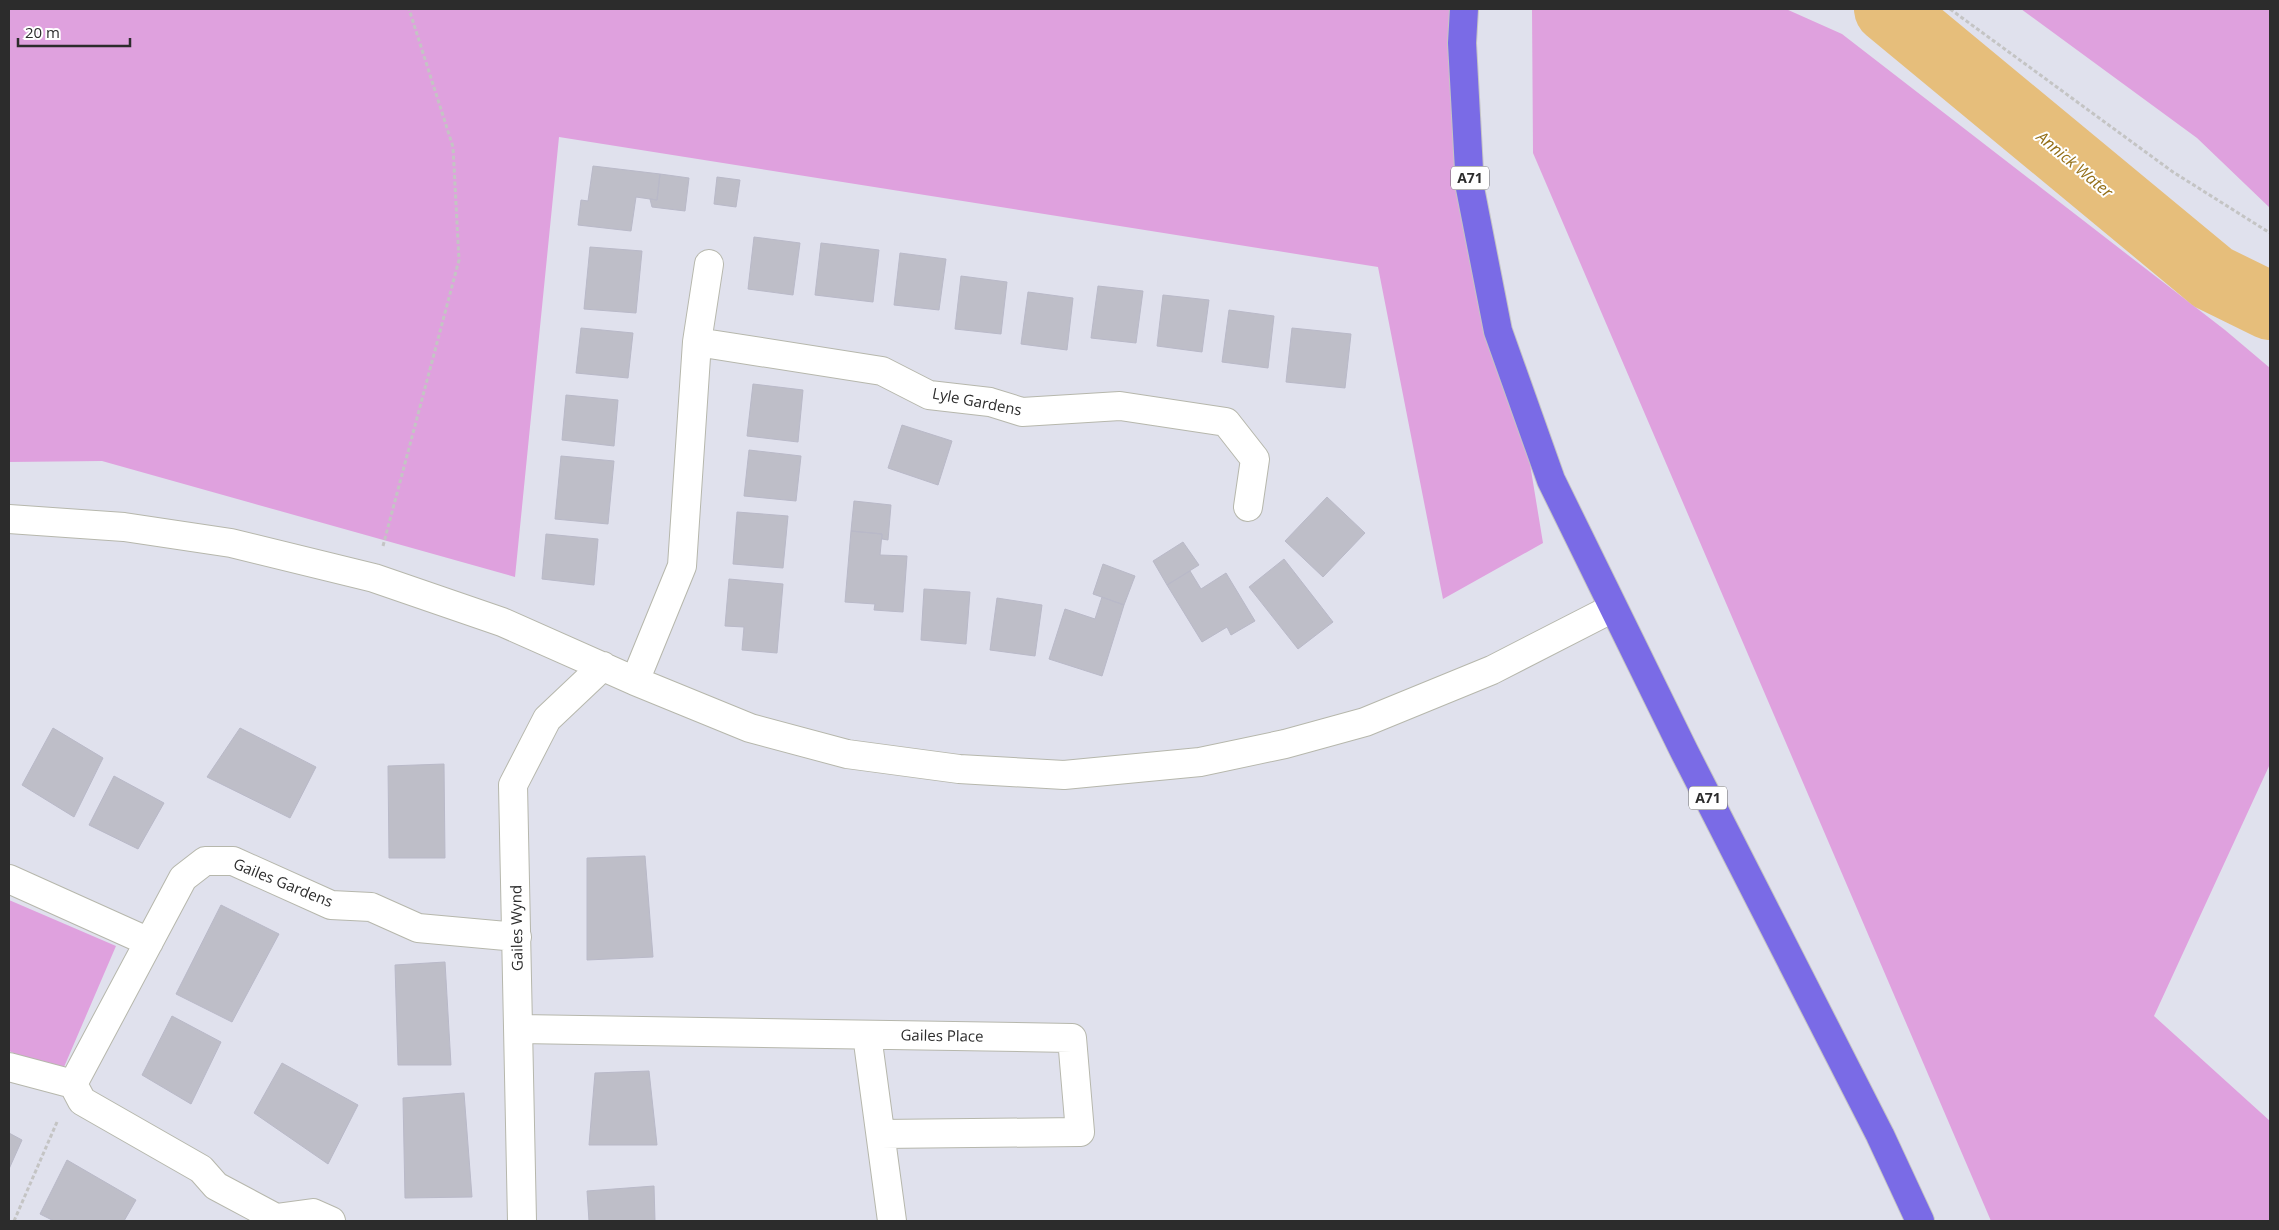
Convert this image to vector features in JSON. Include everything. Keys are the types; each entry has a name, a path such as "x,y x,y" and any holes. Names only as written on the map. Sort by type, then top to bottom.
{"main road":[{"name":"A71","path":"1464,9 1462,43 1470,188 1498,331 1551,480 1613,608 1880,1135 1920,1221"}],"street":[{"path":"635,681 682,566 697,342 709,264"},
{"name":"Lyle Gardens","path":"697,342 882,371 930,395 990,402 1022,412 1120,406 1226,422 1255,459 1248,508"},
{"path":"9,519 124,527 231,543 374,578 502,622 635,681 750,728 847,754 959,769 1064,775 1200,762 1284,744 1365,722 1492,670 1613,608"},
{"name":"Gailes Wynd","path":"522,1221 520,1029 514,785 547,718 603,666"},
{"name":"Gailes Gardens","path":"73,1084 182,878 205,861 233,861 332,905 371,907 418,928 517,937"},
{"path":"9,879 149,942"},
{"name":"Gailes Place","path":"520,1029 1072,1038 1080,1132 881,1134"},
{"path":"867,1035 892,1221"},
{"path":"9,1067 73,1084 82,1101 201,1169 216,1186 276,1218 313,1213 331,1221"}],"path":[{"path":"374,578 459,260 453,147 409,9"},
{"path":"1950,9 2172,172 2270,233"},
{"path":"14,1221 73,1084"}],"shaded area":[{"path":"9,9 1451,9 1543,543 1443,599 1378,267 559,137 515,577 102,461 9,462"},
{"path":"1532,9 1786,9 1842,34 2225,330 2270,368 2270,764 2154,1016 2270,1121 2270,1221 1991,1221 1533,153"},
{"path":"2021,9 2270,9 2270,208 2197,138"},
{"path":"9,900 116,946 61,1074 9,1051"}],"building":[{"path":"593,166 660,174 657,200 636,197 631,231 578,225 581,200 588,201"},
{"path":"660,174 689,178 685,211 652,207 650,199 657,200"},
{"path":"717,177 740,180 736,207 714,204"},
{"path":"754,237 800,243 793,295 748,289"},
{"path":"821,243 879,250 873,302 815,295"},
{"path":"590,247 642,251 636,313 584,309"},
{"path":"900,253 946,259 939,310 894,305"},
{"path":"961,276 1007,282 1001,334 955,329"},
{"path":"1098,286 1143,291 1136,343 1091,338"},
{"path":"1028,292 1073,298 1067,350 1021,344"},
{"path":"1163,295 1209,300 1202,352 1157,346"},
{"path":"1229,310 1274,316 1268,368 1222,362"},
{"path":"581,328 633,333 628,378 576,373"},
{"path":"1292,328 1351,334 1345,388 1286,382"},
{"path":"753,384 803,390 798,442 747,436"},
{"path":"566,395 618,400 614,446 562,440"},
{"path":"902,425 952,441 938,485 888,468"},
{"path":"749,450 801,456 796,501 744,496"},
{"path":"561,456 614,461 608,524 555,519"},
{"path":"1327,497 1365,533 1323,577 1285,541"},
{"path":"854,501 891,505 888,540 882,539 882,534 851,531"},
{"path":"737,512 788,516 783,568 733,564"},
{"path":"851,531 882,534 880,555 907,556 903,612 874,610 875,604 845,602"},
{"path":"546,534 598,539 594,585 542,579"},
{"path":"1183,542 1199,565 1167,585 1153,561"},
{"path":"1284,559 1333,622 1298,649 1249,587"},
{"path":"1103,564 1135,576 1124,605 1093,594"},
{"path":"1190,571 1201,589 1226,573 1255,621 1231,635 1227,627 1202,642 1167,585"},
{"path":"729,579 783,584 777,653 742,650 744,627 725,626"},
{"path":"924,589 970,592 966,644 921,640"},
{"path":"1102,597 1124,605 1102,676 1049,659 1065,609 1095,619"},
{"path":"997,598 1042,605 1035,656 990,650"},
{"path":"53,728 103,758 74,817 22,785"},
{"path":"240,728 316,767 290,818 207,777"},
{"path":"444,764 445,858 389,858 388,766"},
{"path":"114,776 164,803 138,849 89,825"},
{"path":"645,856 653,957 587,960 587,858"},
{"path":"221,905 279,934 232,1022 176,994"},
{"path":"445,962 451,1065 398,1065 395,965"},
{"path":"172,1016 221,1042 191,1104 142,1075"},
{"path":"282,1063 358,1105 328,1164 254,1113"},
{"path":"649,1071 657,1145 589,1145 595,1073"},
{"path":"464,1093 472,1197 405,1198 403,1098"},
{"path":"9,1133 22,1140 9,1169"},
{"path":"67,1160 136,1200 124,1221 54,1221 40,1214"},
{"path":"654,1186 655,1221 589,1221 587,1191"}],"waterway":[{"name":"Annick Water","path":"1888,9 2213,278 2270,306"}]}
